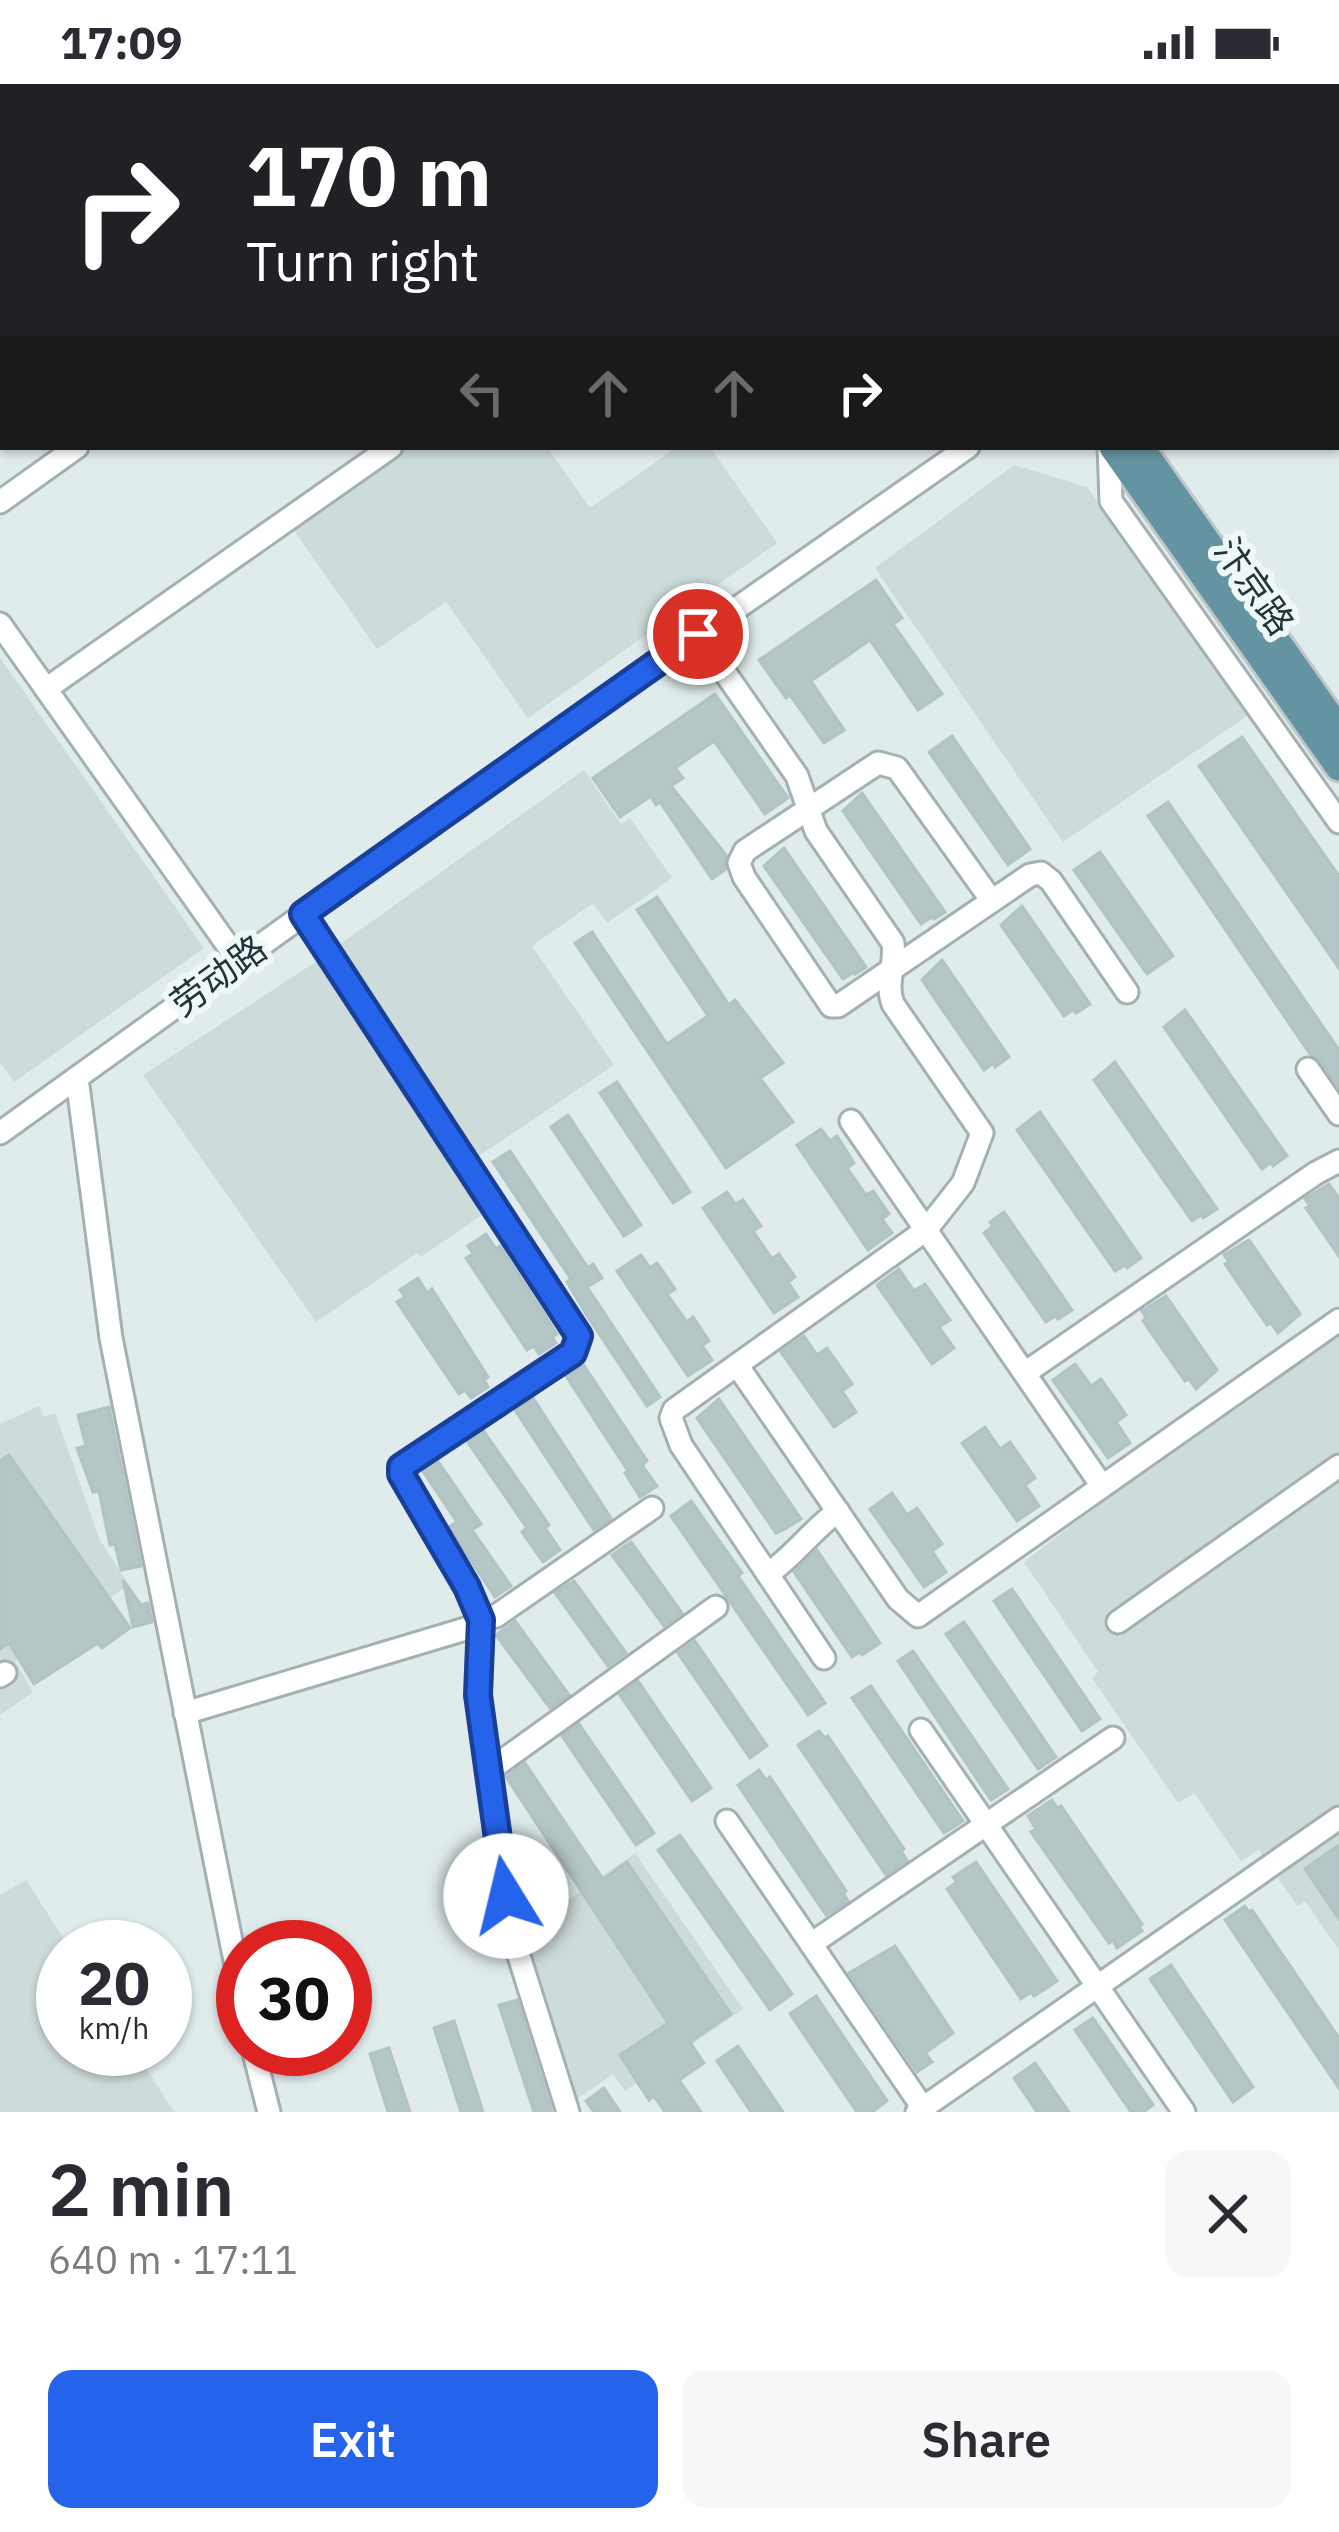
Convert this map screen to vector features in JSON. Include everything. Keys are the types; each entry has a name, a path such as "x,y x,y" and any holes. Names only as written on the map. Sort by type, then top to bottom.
{"main road":[{"name":"汴京路","path":"1113,450 1339,767"},
{"name":"汴京路","path":"1142,450 1339,730"}],"street":[{"path":"0,502 73,450"},
{"path":"46,689 387,450"},
{"name":"劳动路","path":"0,1133 964,450"},
{"path":"1111,450 1112,501 1339,822"},
{"path":"0,624 238,960"},
{"path":"698,634 797,776 816,831 893,943 887,988 892,1004 982,1133 963,1183 926,1230 674,1410 671,1418 681,1445 824,1658"},
{"path":"992,901 897,767 887,762 878,763 745,850 739,863 831,1006 838,1006 892,969 992,901 1030,875 1041,873 1127,992"},
{"path":"303,914 579,1336 573,1353 401,1467 482,1622 477,1668 487,1772 517,1956 568,2112"},
{"path":"1308,1069 1339,1114"},
{"path":"77,1078 111,1338 227,1920"},
{"path":"851,1121 1102,1486"},
{"path":"1025,1372 1316,1172 1339,1161"},
{"path":"737,1365 898,1599 918,1616 1339,1320"},
{"path":"1118,1622 1339,1466"},
{"path":"185,1713 496,1616 652,1508"},
{"path":"768,1574 800,1552 813,1529 838,1511"},
{"path":"487,1772 716,1607"},
{"path":"921,1730 1184,2112"},
{"path":"811,1944 1112,1738"},
{"path":"727,1821 920,2110 1339,1818"},
{"path":"260,2076 269,2112"}],"shaded area":[{"path":"400,450 549,450 590,508 673,450 712,450 777,543 528,718 446,602 377,649 291,526"},
{"path":"1014,465 1087,487 1250,714 1063,842 875,568"},
{"path":"0,658 204,948 14,1082 0,1063"},
{"path":"584,770 621,824 630,818 672,878 607,923 593,903 532,946 614,1065 476,1158 336,947"},
{"path":"317,961 486,1212 316,1322 143,1075"},
{"path":"1339,1330 1339,1950 1305,1901 1297,1906 1259,1850 1241,1861 1194,1793 1178,1803 1092,1678 1098,1672 1024,1562 1122,1487 1119,1482"},
{"path":"39,1406 44,1417 55,1413 100,1540 129,1585 15,1661 33,1692 0,1715 0,1424"},
{"path":"635,1853 743,2009 625,2091 613,2074 577,2099 521,1933"},
{"path":"26,1880 52,1920 36,1920 36,2076 151,2076 174,2112 0,2112 0,1895"}],"building":[{"path":"876,580 902,618 893,624 942,694 918,710 870,640 811,681 844,730 824,743 759,660"},
{"path":"715,694 788,798 765,814 714,741 675,768 683,778 671,786 726,855 725,870 712,879 660,802 656,805 651,796 620,817 593,778"},
{"path":"952,736 1030,849 1008,865 929,752"},
{"path":"1242,737 1339,876 1339,968 1199,766"},
{"path":"862,793 945,912 934,919 921,924 843,811"},
{"path":"1168,802 1339,1050 1339,1088 1320,1060 1310,1054 1148,816"},
{"path":"784,848 866,967 855,974 843,979 764,866"},
{"path":"1100,852 1173,956 1147,974 1074,870"},
{"path":"657,897 729,1005 735,1000 783,1063 760,1078 793,1122 726,1168 575,943 592,932 667,1044 708,1016 637,910"},
{"path":"1022,906 1090,1004 1076,1013 1073,1010 1064,1016 1001,925"},
{"path":"942,960 1009,1057 995,1067 993,1063 984,1070 922,980"},
{"path":"1185,1010 1287,1156 1273,1166 1271,1162 1262,1169 1164,1027"},
{"path":"1115,1062 1217,1209 1203,1218 1192,1221 1094,1080"},
{"path":"617,1082 690,1192 673,1203 600,1093"},
{"path":"1040,1112 1141,1258 1127,1268 1115,1271 1017,1130"},
{"path":"568,1115 641,1225 624,1236 551,1127"},
{"path":"821,1129 830,1141 837,1136 854,1163 847,1168 866,1195 873,1191 889,1214 882,1219 892,1233 868,1250 797,1145"},
{"path":"510,1151 588,1268 593,1264 602,1278 587,1287 660,1397 647,1406 493,1162"},
{"path":"1329,1184 1339,1198 1339,1256 1306,1208 1310,1206 1305,1199"},
{"path":"727,1192 735,1204 743,1200 761,1226 753,1231 772,1259 779,1254 795,1277 788,1282 798,1297 774,1313 703,1208"},
{"path":"1004,1212 1072,1310 1058,1319 1055,1316 1046,1322 984,1233"},
{"path":"486,1234 496,1249 500,1246 557,1334 552,1337 556,1343 539,1354 534,1346 527,1350 466,1258 473,1254 468,1246"},
{"path":"1249,1240 1300,1314 1278,1333 1271,1323 1267,1325 1225,1264 1229,1262 1224,1255"},
{"path":"641,1255 650,1268 657,1263 675,1289 667,1294 687,1322 693,1317 709,1341 702,1345 712,1360 688,1376 617,1271"},
{"path":"899,1269 914,1291 925,1284 950,1320 939,1327 954,1348 932,1364 877,1285"},
{"path":"418,1278 427,1293 432,1289 488,1377 484,1380 488,1387 471,1398 465,1390 459,1394 397,1302 405,1297 400,1290"},
{"path":"1166,1296 1217,1370 1196,1389 1189,1379 1185,1381 1143,1321 1142,1311"},
{"path":"804,1336 817,1355 827,1348 852,1384 842,1391 856,1412 834,1427 781,1352"},
{"path":"583,1364 647,1461 642,1465 657,1486 640,1497 566,1376"},
{"path":"1075,1364 1091,1386 1101,1379 1126,1415 1116,1422 1130,1443 1108,1458 1053,1380"},
{"path":"533,1398 611,1518 594,1530 515,1410"},
{"path":"719,1399 801,1519 785,1529 776,1533 697,1418"},
{"path":"109,1407 141,1566 121,1570 115,1544 110,1545 99,1491 93,1492 77,1448 86,1446 78,1415"},
{"path":"985,1427 1000,1449 1010,1442 1035,1478 1025,1485 1039,1506 1017,1521 962,1443"},
{"path":"483,1430 549,1525 545,1528 560,1550 543,1562 522,1532 527,1528 467,1441"},
{"path":"9,1455 130,1628 34,1684 9,1643 0,1649 0,1461"},
{"path":"437,1460 481,1524 472,1530 511,1586 495,1597 449,1527 457,1522 422,1470"},
{"path":"892,1493 907,1515 917,1508 942,1544 932,1551 946,1572 924,1587 870,1509"},
{"path":"691,1501 825,1703 808,1715 671,1516"},
{"path":"631,1542 682,1613 664,1626 612,1555"},
{"path":"817,1550 880,1643 862,1655 852,1657 794,1572"},
{"path":"123,1580 141,1605 148,1603 152,1622 133,1627"},
{"path":"574,1581 626,1653 608,1666 555,1593"},
{"path":"1012,1589 1100,1719 1082,1731 994,1601"},
{"path":"515,1621 569,1695 550,1708 496,1635"},
{"path":"964,1622 1056,1757 1038,1769 946,1634"},
{"path":"695,1641 767,1746 750,1758 678,1653"},
{"path":"913,1651 1008,1789 991,1800 898,1661"},
{"path":"638,1681 711,1788 692,1801 620,1695"},
{"path":"871,1686 963,1821 944,1833 852,1698"},
{"path":"579,1724 654,1833 636,1845 562,1736"},
{"path":"819,1731 828,1736 904,1849 907,1860 886,1875 798,1745"},
{"path":"525,1763 603,1879 627,1862 731,2014 690,2042 704,2063 679,2080 701,2112 665,2112 654,2096 649,2100 620,2055 668,2023 506,1777"},
{"path":"759,1770 766,1780 770,1777 846,1891 848,1901 826,1915 738,1785"},
{"path":"1052,1800 1057,1808 1061,1806 1142,1924 1142,1931 1117,1948 1031,1832 1036,1829 1028,1816"},
{"path":"680,1835 792,1994 770,2010 658,1850"},
{"path":"1339,1845 1339,1919 1305,1869"},
{"path":"976,1862 1057,1981 1034,1996 1031,1992 1021,1999 947,1889 957,1882 953,1877"},
{"path":"1245,1906 1339,2038 1339,2088 1225,1920"},
{"path":"895,1946 953,2033 925,2053 932,2062 917,2072 849,1973"},
{"path":"1171,1965 1253,2087 1233,2102 1150,1979"},
{"path":"816,1996 887,2101 872,2112 857,2112 790,2014"},
{"path":"517,2000 552,2112 534,2112 499,2005"},
{"path":"1093,2018 1153,2105 1143,2112 1131,2112 1075,2030"},
{"path":"454,2021 483,2112 461,2112 434,2028"},
{"path":"738,2046 783,2112 751,2112 717,2061"},
{"path":"389,2048 410,2112 388,2112 372,2053"},
{"path":"1035,2063 1069,2112 1037,2112 1014,2078"},
{"path":"604,2088 620,2112 594,2112 586,2101"}],"route":[{"path":"506,1896 478,1695 482,1624 477,1606 401,1467 573,1353 579,1336 303,914 698,634"}]}
